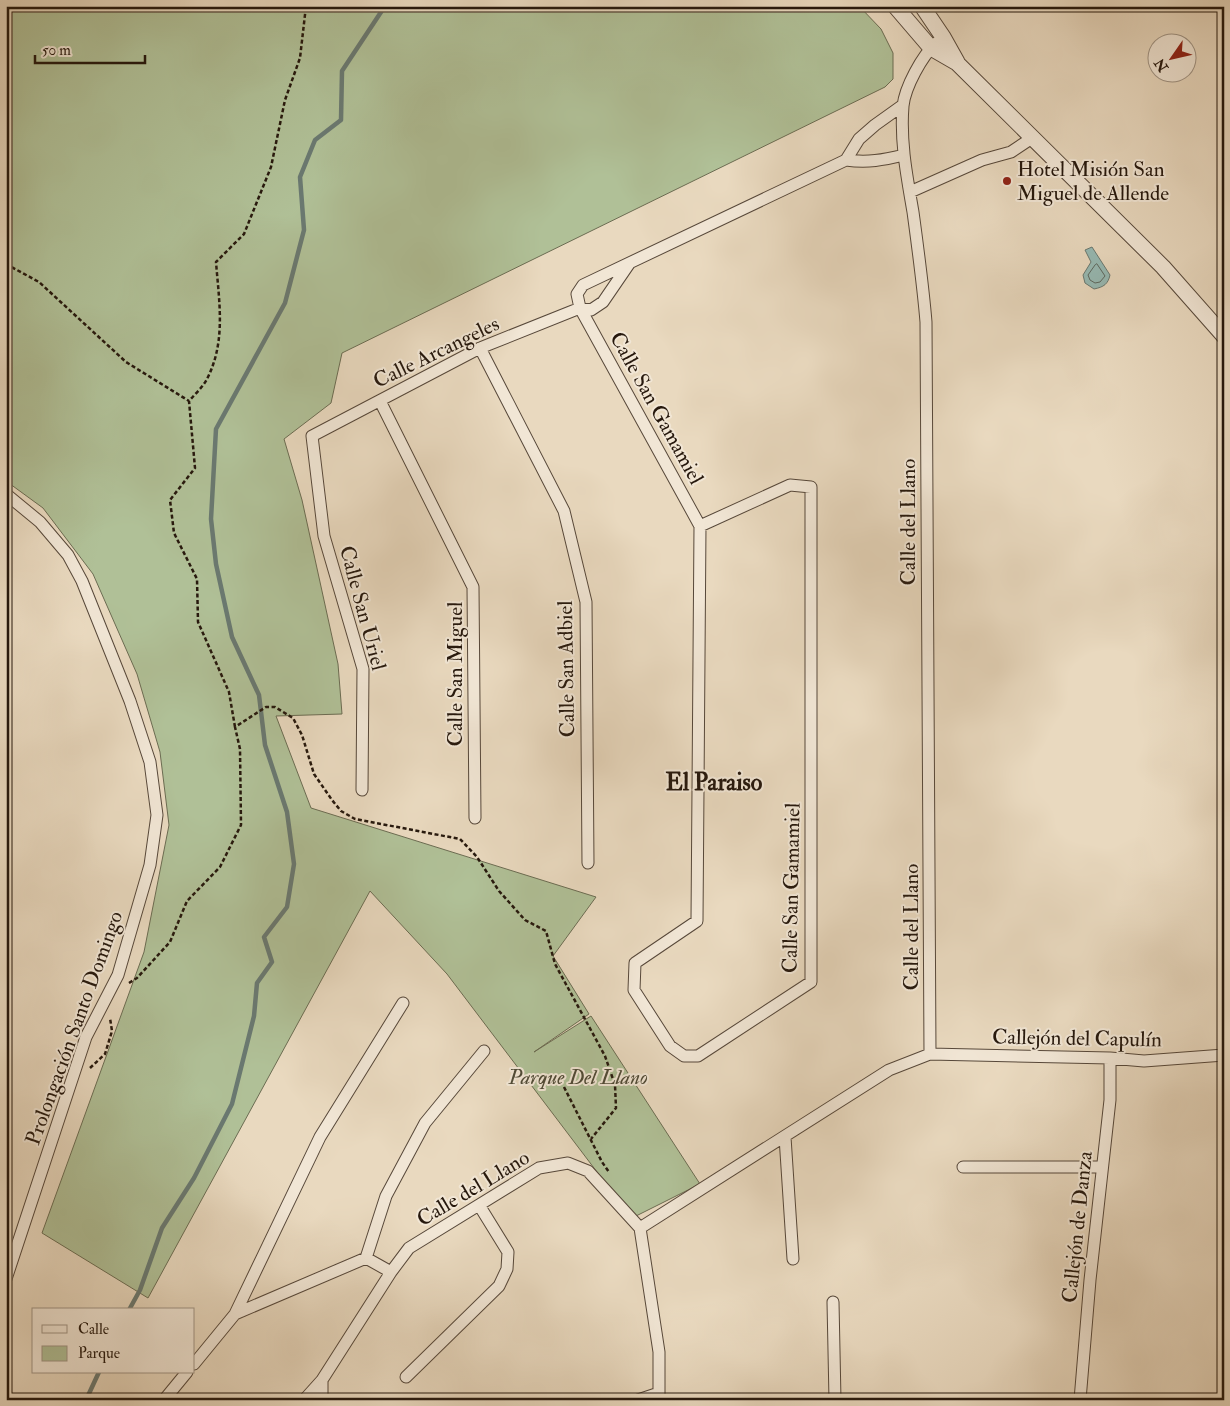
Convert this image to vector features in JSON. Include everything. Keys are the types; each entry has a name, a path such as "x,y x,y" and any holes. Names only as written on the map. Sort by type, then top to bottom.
{"street":[{"path":"895,6 931,48 957,63 1163,267 1224,336"},
{"path":"922,6 943,37 957,63"},
{"name":"Calle del Llano","path":"930,1054 926,322 921,268 904,155 903,105 909,84 931,48 943,37"},
{"path":"846,160 859,139 903,105"},
{"path":"910,192 982,160 1011,152 1032,138"},
{"name":"Calle Arcangeles","path":"580,308 577,294 583,285 846,160 862,162 882,161 904,155"},
{"name":"Calle Arcangeles","path":"312,436 480,348 580,308 591,310 598,306 630,262"},
{"name":"Calle San Gamamiel","path":"580,308 700,526 697,921 635,963 633,977 634,990 670,1046 684,1056 698,1056 811,982 811,487 790,485 700,526"},
{"name":"Calle San Adbiel","path":"480,348 564,511 586,602 588,863"},
{"name":"Calle San Miguel","path":"380,401 473,587 475,818"},
{"name":"Calle San Uriel","path":"312,436 324,536 363,669 362,790"},
{"name":"Prolongación Santo Domingo","path":"6,494 40,522 68,555 82,581 130,701 150,762 157,815 150,865 118,975 86,1037 70,1088 10,1254 6,1278"},
{"path":"195,1363 235,1314 320,1137 403,1003"},
{"path":"235,1314 366,1258 386,1196 425,1123 484,1051"},
{"path":"638,1400 659,1396 659,1352 640,1228 888,1070 930,1054"},
{"name":"Callejón del Capulín","path":"930,1054 1110,1058 1144,1061 1224,1055"},
{"name":"Callejón de Danza","path":"1080,1400 1090,1280 1110,1100 1110,1058"},
{"path":"785,1137 793,1259"},
{"name":"Calle del Llano","path":"304,1400 322,1380 391,1272 409,1248 539,1168 568,1163 588,1172 640,1228"},
{"path":"962,1167 1102,1167"},
{"path":"406,1377 499,1286 507,1269 508,1252 479,1205"},
{"path":"366,1258 391,1272"},
{"path":"833,1302 835,1400"},
{"path":"164,1400 185,1374"},
{"path":"322,1380 322,1400"}],"path":[{"path":"70,1088 106,1054 112,1031 106,998 137,978 170,942 187,901 220,867 241,825 240,749 230,692 198,622 196,579 174,533 170,500 195,468 189,401 208,378 218,347 221,321 216,262 244,234 271,167 285,100 300,58 306,6"},
{"path":"6,264 39,282 126,362 189,401"},
{"path":"235,727 266,707 274,707 294,718 302,735 314,774 341,811 355,819 460,839 477,856 499,891 525,920 546,931 556,964 605,1056 615,1085 616,1108 591,1139"},
{"path":"564,1087 612,1178"}],"green space":[{"name":"Parque Del Llano","path":"6,6 859,6 881,29 893,53 893,79 885,87 342,353 331,403 284,439 302,500 338,664 342,714 276,716 311,808 596,897 553,956 589,1014 534,1052 591,1016 700,1184 636,1216 597,1172 447,974 370,891 148,1298 42,1233 144,952 169,825 160,752 137,674 93,574 43,508 6,481"}],"water":[{"path":"1092,247 1110,275 1105,285 1094,289 1085,283 1083,275 1091,262 1085,250"}],"waterway":[{"path":"130,1308 140,1290 162,1228 194,1178 232,1104 254,1016 257,983 272,962 264,937 287,907 294,864 287,812 265,745 259,695 232,637 216,564 211,519 216,429 285,303 304,230 300,177 315,140 341,120 342,71 385,6"},
{"path":"86,1400 98,1374"}],"place":[{"name":"Hotel Misión San Miguel de Allende","path":"1007,181"}],"district":[{"name":"El Paraiso","path":"714,782"}]}
